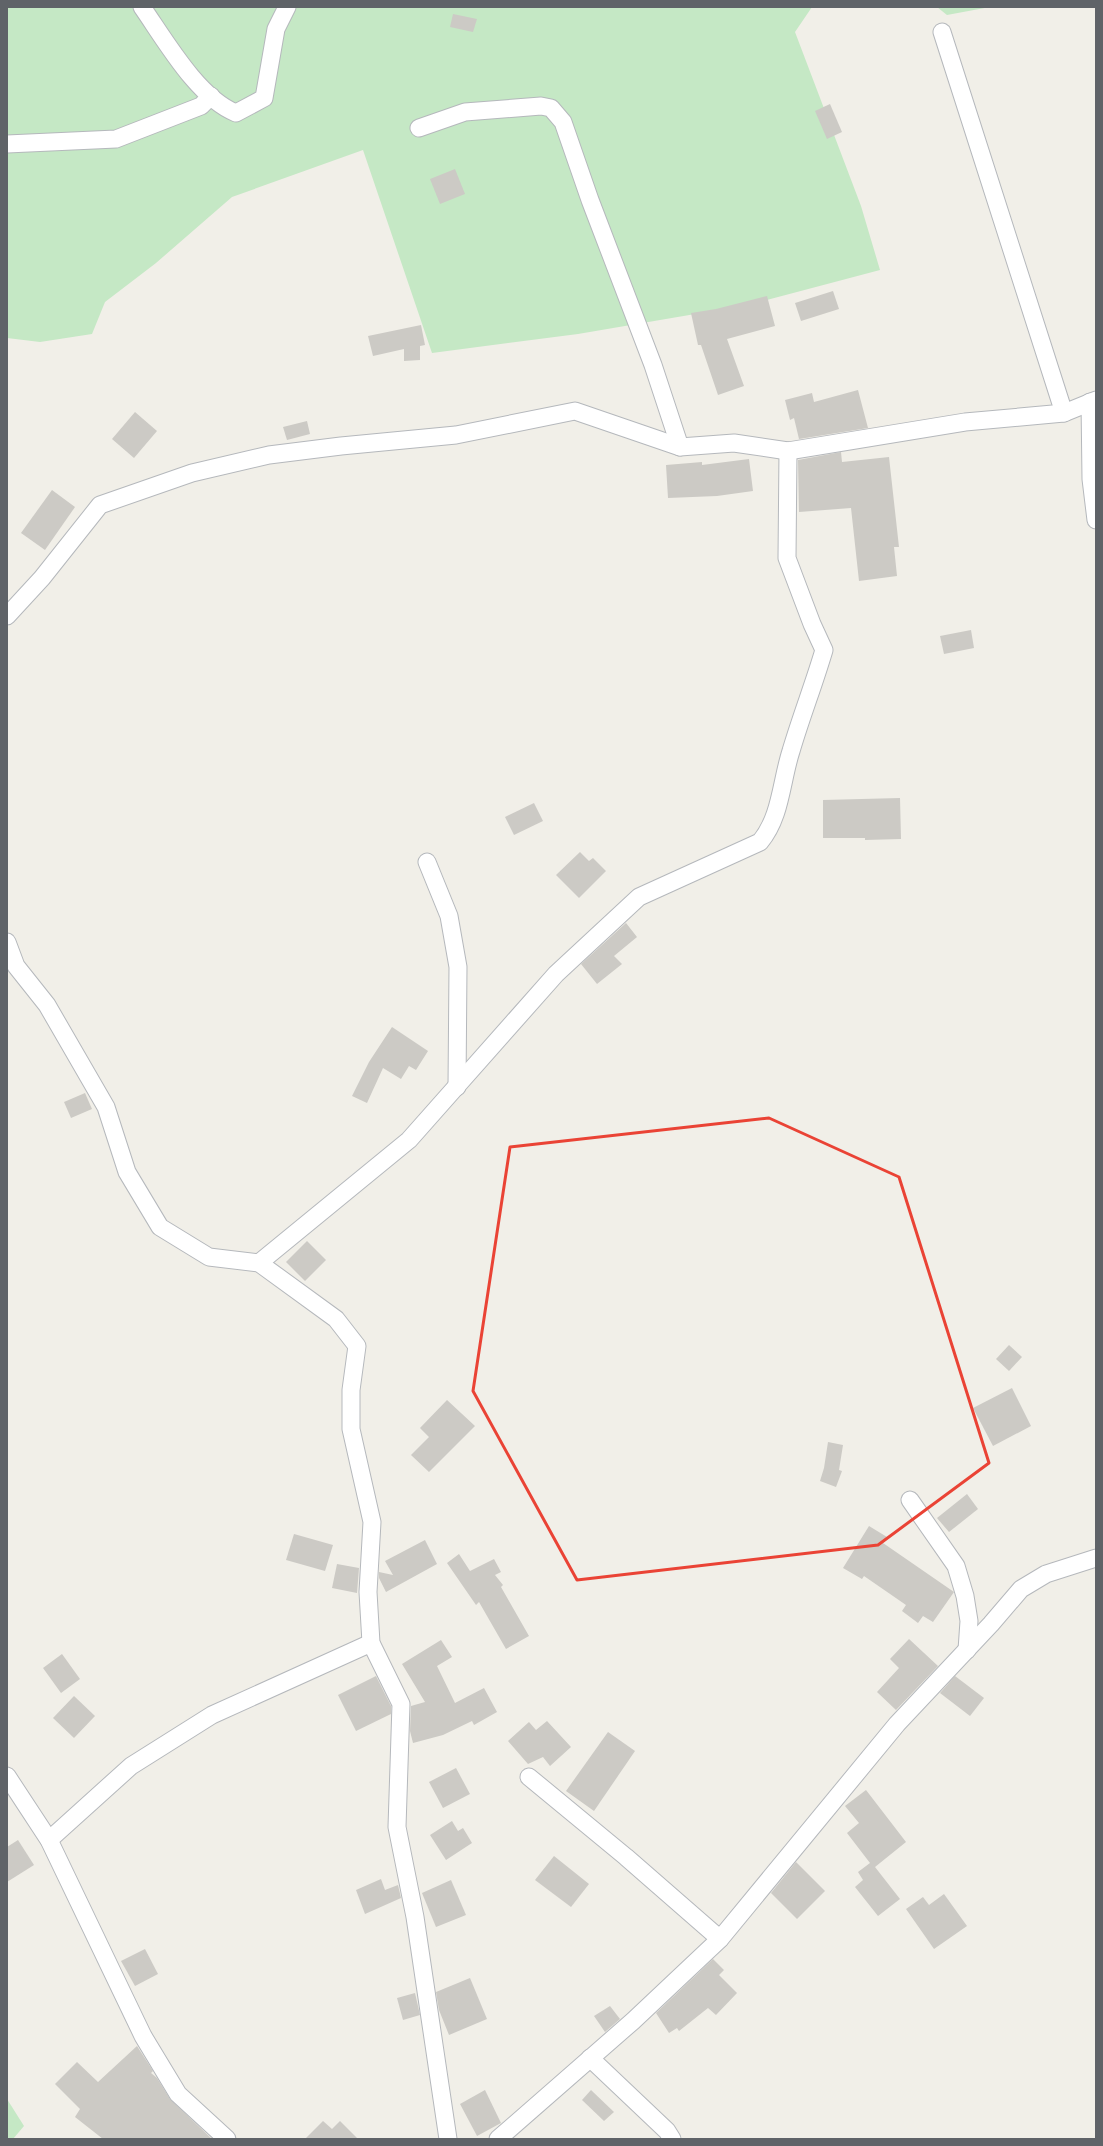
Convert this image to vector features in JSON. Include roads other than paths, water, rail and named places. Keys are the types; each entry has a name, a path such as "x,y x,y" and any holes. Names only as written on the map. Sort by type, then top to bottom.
{"street":[{"path":"142,7 188,74 223,108 236,114 264,98 276,29 287,7"},
{"path":"942,32 1064,413"},
{"path":"7,144 116,139 200,106 212,96"},
{"path":"419,128 465,112 541,106 551,108 563,122 590,200 653,364 680,447"},
{"path":"7,616 42,578 100,505 192,473 268,455 341,446 456,435 575,411 680,447 734,443 788,451 965,422 1064,413 1093,401 1091,479 1096,520"},
{"path":"259,1263 409,1140 556,974 639,897 760,842 770,830 776,814 791,751 824,650 812,624 787,558 788,451"},
{"path":"427,862 449,916 458,967 457,1087"},
{"path":"7,942 16,966 47,1005 106,1107 127,1172 160,1227 209,1257 259,1263 336,1319 357,1346 351,1390 351,1429 372,1522 368,1592 371,1643 401,1704 397,1826 415,1918 448,2139"},
{"path":"910,1500 956,1566 965,1596 969,1621 967,1650"},
{"path":"498,2139 590,2058 720,1939 897,1724 967,1650 1021,1589 1046,1574 1096,1558"},
{"path":"48,1840 131,1766 212,1715 371,1643"},
{"path":"7,1776 48,1840 143,2036 178,2094 227,2139"},
{"path":"529,1777 626,1857 720,1939"},
{"path":"590,2058 667,2131 672,2139"}]}
